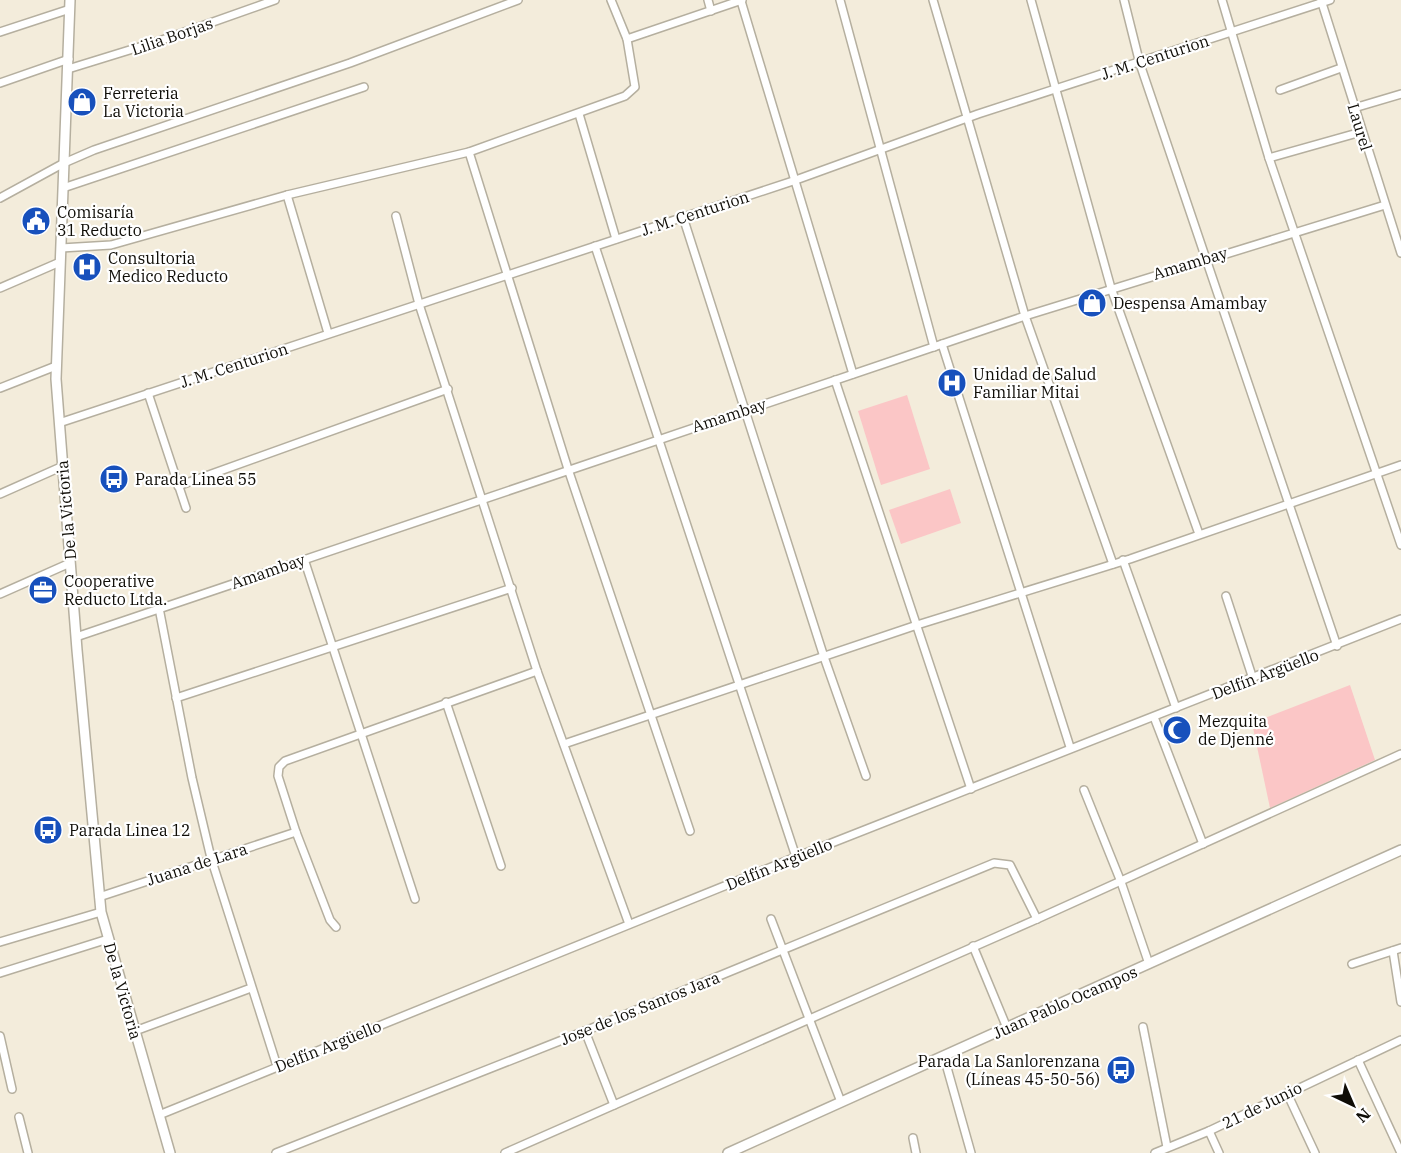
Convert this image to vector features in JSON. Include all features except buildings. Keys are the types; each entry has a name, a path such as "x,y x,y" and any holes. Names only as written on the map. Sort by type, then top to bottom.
{"main road":[{"name":"De la Victoria","path":"70,4 56,366 76,637 101,912 168,1153"},
{"name":"Juan Pablo Ocampos","path":"728,1153 1401,850"}],"street":[{"name":"Lilia Borjas","path":"68,69 162,40 275,0"},
{"path":"0,198 64,163 350,63 518,0"},
{"path":"61,248 111,245 287,195 469,152 625,96 635,87 627,39 611,0"},
{"path":"708,0 711,11"},
{"path":"627,39 742,0 793,181 853,374"},
{"path":"840,0 857,56 880,150 938,346 1022,592 1070,747"},
{"path":"933,0 1025,316 1113,564"},
{"path":"1031,0 1054,89 1112,288 1199,534"},
{"path":"1124,0 1140,64 1287,505 1337,646"},
{"path":"1222,0 1269,158 1401,545"},
{"name":"J. M. Centurion","path":"59,423 507,273 793,181 1054,89 1140,64 1330,0"},
{"name":"Laurel","path":"1321,2 1401,253"},
{"path":"0,32 70,4"},
{"path":"0,83 69,58"},
{"path":"1280,90 1341,68"},
{"path":"63,188 364,87"},
{"path":"1354,108 1401,94"},
{"path":"579,114 616,239"},
{"path":"1269,158 1361,132"},
{"path":"469,152 568,469 690,831"},
{"path":"287,195 328,333"},
{"name":"Amambay","path":"76,637 482,497 1025,316 1206,258 1385,205"},
{"path":"396,216 418,303 448,389 537,670 629,924"},
{"path":"683,217 824,657 866,776"},
{"path":"595,246 796,857"},
{"path":"0,288 60,262"},
{"path":"0,388 56,366"},
{"path":"834,380 971,789"},
{"path":"178,486 448,389"},
{"path":"148,393 186,507"},
{"path":"564,744 917,625 1113,564 1401,465"},
{"path":"0,494 63,466"},
{"path":"304,559 415,899"},
{"path":"1123,560 1176,708"},
{"path":"0,594 70,563"},
{"path":"176,698 512,588"},
{"path":"1226,596 1253,679"},
{"path":"159,608 211,858 277,1066"},
{"name":"Delfín Argüello","path":"159,1115 629,924 971,789 1070,747 1253,679 1401,619"},
{"path":"336,927 330,920 296,832 278,776 279,767 285,761 359,733 537,670"},
{"path":"446,702 501,866"},
{"path":"1154,717 1203,844"},
{"path":"505,1153 1121,882 1401,754"},
{"path":"1084,790 1121,882 1149,964"},
{"name":"Juana de Lara","path":"99,897 211,858 296,832"},
{"name":"Jose de los Santos Jara","path":"276,1153 585,1031 994,863 1003,862 1010,865 1037,919"},
{"path":"0,942 101,912"},
{"path":"771,919 807,1019 841,1102"},
{"path":"0,973 108,939"},
{"path":"973,946 1007,1028"},
{"path":"1352,964 1401,948"},
{"path":"1393,951 1401,1002"},
{"path":"135,1031 251,988"},
{"path":"1143,1027 1167,1147"},
{"path":"585,1031 614,1106"},
{"path":"0,1036 12,1089"},
{"name":"21 de Junio","path":"1155,1153 1209,1131 1401,1040"},
{"path":"944,1057 971,1153"},
{"path":"1358,1060 1401,1153"},
{"path":"1287,1093 1315,1153"},
{"path":"19,1117 28,1153"},
{"path":"1209,1131 1219,1153"},
{"path":"913,1138 916,1153"}],"shaded area":[{"path":"907,395 930,469 881,485 858,411"},
{"path":"950,489 961,523 901,544 889,510"},
{"path":"1350,685 1375,760 1270,808 1252,723"}],"place":[{"name":"Ferreteria La Victoria","path":"82,102"},
{"name":"Comisaría 31 Reducto","path":"36,221"},
{"name":"Consultoria Medico Reducto","path":"87,267"},
{"name":"Despensa Amambay","path":"1092,303"},
{"name":"Unidad de Salud Familiar Mitai","path":"952,383"},
{"name":"Parada Linea 55","path":"114,479"},
{"name":"Cooperative Reducto Ltda.","path":"43,590"},
{"name":"Mezquita de Djenné","path":"1177,730"},
{"name":"Parada Linea 12","path":"48,830"},
{"name":"Parada La Sanlorenzana (Líneas 45-50-56)","path":"1121,1070"}]}
